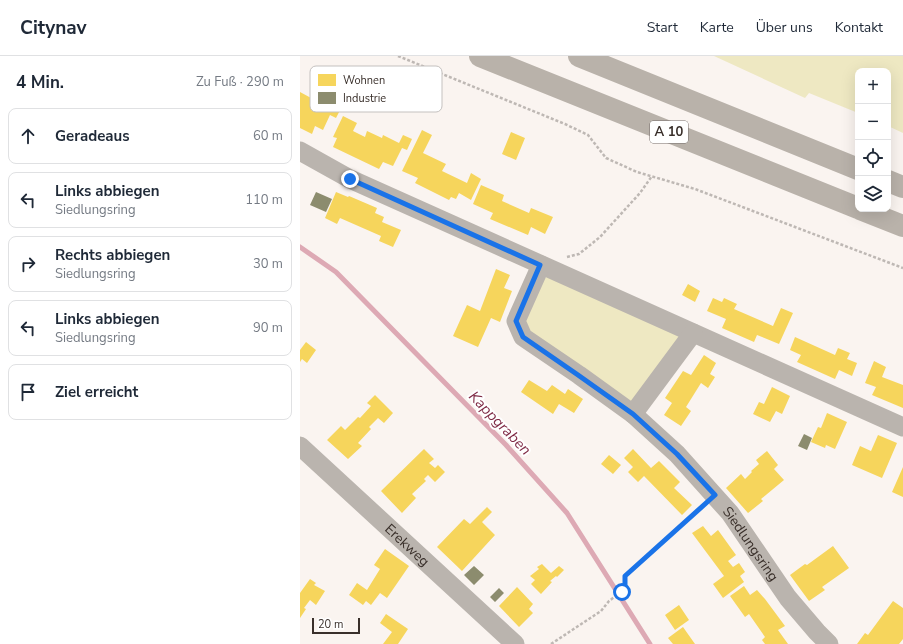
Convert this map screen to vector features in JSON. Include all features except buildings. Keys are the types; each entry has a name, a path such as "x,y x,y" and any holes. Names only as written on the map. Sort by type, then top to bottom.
{"highway":[{"name":"A 10","path":"480,56 855,207"},
{"name":"A 10","path":"579,56 855,168"},
{"path":"891,182 903,187"},
{"name":"A 10","path":"867,212 903,226"}],"street":[{"path":"300,151 350,179 903,427"},
{"name":"Siedlungsring","path":"540,265 516,321 523,337 633,414 677,454 715,495 746,536 788,598 829,644"},
{"path":"633,414 693,333"},
{"name":"Erekweg","path":"300,446 515,644"}],"path":[{"path":"398,56 423,66"},
{"path":"442,74 565,124 588,136 606,158 637,172 695,189 903,268"},
{"path":"540,265 579,254 600,237 640,194 652,176"},
{"path":"551,644 601,611 611,599 622,592 625,589 625,576 715,495"}],"shaded area":[{"path":"714,56 903,56 903,133 891,127 891,68 855,68 855,112 809,93 805,98"},
{"path":"548,276 681,336 631,404 528,335 523,320 544,279"}],"waterway":[{"name":"Kappgraben","path":"300,247 336,272 506,445 567,513 650,644"}],"route":[{"path":"350,179 540,265 516,321 523,337 633,414 677,454 715,495 625,576 625,589 622,592"}]}
